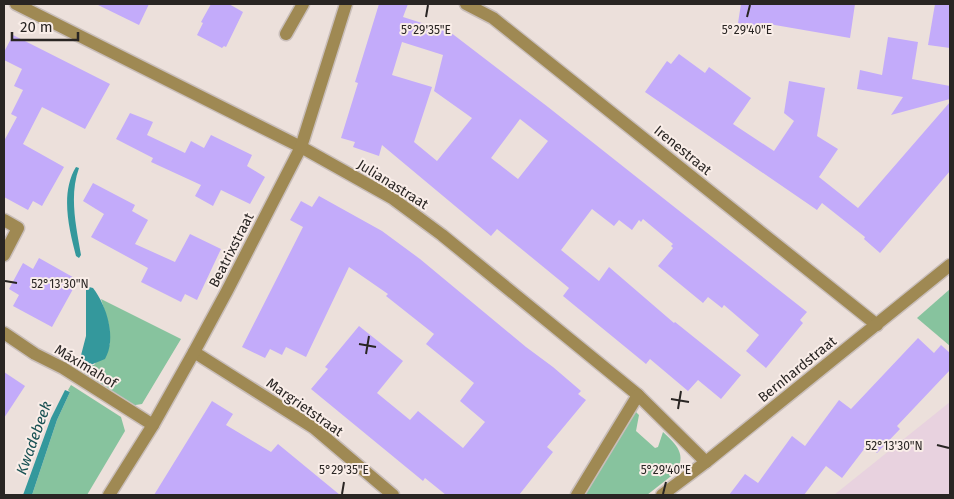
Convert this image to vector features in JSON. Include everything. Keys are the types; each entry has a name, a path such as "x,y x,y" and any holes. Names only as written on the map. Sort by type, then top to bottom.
{"street":[{"name":"Julianastraat","path":"16,4 301,147 392,198 442,235 638,395 706,462"},
{"path":"286,34 303,4"},
{"name":"Beatrixstraat","path":"109,495 153,425 228,291 301,147 346,4"},
{"name":"Irenestraat","path":"466,4 493,18 877,325"},
{"path":"4,220 18,228 4,255"},
{"name":"Bernhardstraat","path":"662,495 706,462 950,265"},
{"name":"Máximahof","path":"4,333 153,425"},
{"name":"Margrietstraat","path":"194,352 314,428 393,495"},
{"path":"577,495 638,395"}],"shaded area":[{"path":"950,402 950,495 834,495"}],"green space":[{"path":"950,289 950,346 917,318"},
{"path":"101,299 181,339 142,404 129,406 74,370 79,361 83,365 94,365 110,344 109,325"},
{"path":"71,385 121,417 125,431 87,495 32,495 57,420 70,392 68,390"},
{"path":"633,412 639,415 636,431 655,448 658,447 663,432 672,441 679,450 679,467 675,473 647,495 585,495"}],"water":[{"path":"76,167 79,168 74,189 74,200 81,255 79,258 76,256 73,245 67,211 68,188"},
{"path":"89,287 93,288 98,295 106,313 109,323 110,342 109,351 105,359 88,366 79,363 86,336 86,290"},
{"path":"65,390 70,392 57,420 32,495 23,495 51,418"}],"building":[{"path":"96,4 149,4 139,25"},
{"path":"211,4 229,4 243,12 226,47 222,48 197,35 203,23 201,22"},
{"path":"379,4 408,4 403,17 450,32 807,312 800,320 803,323 766,368 746,351 759,335 724,305 722,308 708,297 703,303 658,266 673,248 671,246 673,244 643,219 641,222 639,220 632,230 619,220 614,226 592,209 561,250 599,281 609,267 674,323 741,375 721,399 698,380 688,391 650,359 646,364 563,296 569,288 497,229 491,236 382,145 379,156 353,147 355,142 341,138 358,83 355,82","holes":["402,42 443,55 434,91 472,118 437,161 414,142 432,87 392,75","520,119 548,141 518,179 491,158"]},
{"path":"741,4 855,4 850,38 769,24 768,29 738,23"},
{"path":"935,4 950,4 950,48 928,45"},
{"path":"13,35 110,84 85,129 42,107 23,144 64,167 42,206 33,201 28,210 4,197 4,141 17,117 11,114 23,90 14,86 22,69 4,60 4,52"},
{"path":"888,37 918,42 912,79 950,86 950,99 891,115 903,97 857,89 860,70 882,75"},
{"path":"679,54 705,73 709,67 751,98 733,124 774,151 794,121 784,113 789,81 825,88 817,136 838,149 819,177 858,208 950,102 950,171 880,253 864,239 865,237 822,203 817,210 645,92 667,61 671,64"},
{"path":"130,113 153,122 147,135 185,153 191,141 204,148 211,135 252,155 247,166 265,177 250,204 221,190 213,206 195,196 201,185 151,162 153,158 116,139"},
{"path":"93,183 135,205 132,211 148,220 135,244 175,262 190,234 221,249 197,300 185,294 181,302 141,282 148,268 91,237 104,214 83,201"},
{"path":"319,196 382,231 420,259 581,391 578,394 586,400 547,447 553,452 519,495 446,495 425,478 423,481 311,389 328,369 325,367 359,326 403,361 377,393 410,420 418,411 463,448 485,422 460,401 474,383 426,344 434,334 386,296 388,294 349,267 306,357 286,347 282,355 270,349 265,358 242,347 303,227 290,220 301,201 312,207"},
{"path":"39,258 78,280 52,327 13,306 19,295 9,289 23,263 33,269"},
{"path":"918,338 934,353 941,345 950,353 950,370 897,426 900,429 877,453 868,444 842,478 826,466 804,495 729,495 745,474 758,483 792,436 805,446 839,400 851,409"},
{"path":"4,372 25,386 4,418"},
{"path":"212,401 233,414 226,425 271,452 278,444 340,495 154,495"}],"water label":[{"name":"Kwadebeek","path":"34,438"}]}
